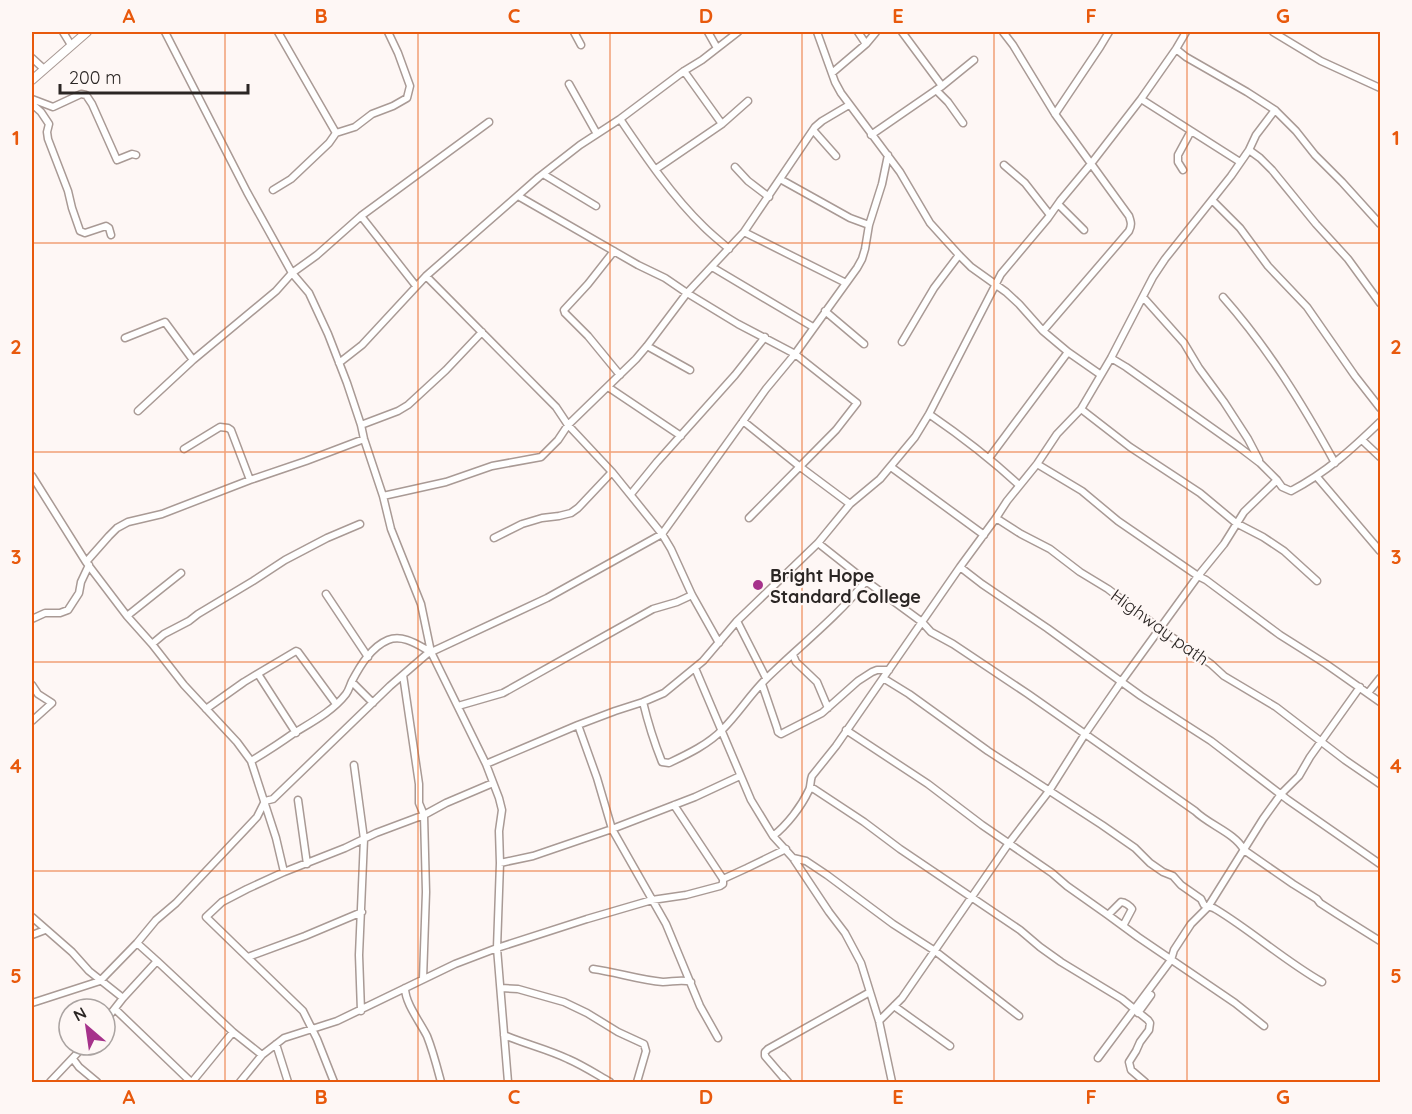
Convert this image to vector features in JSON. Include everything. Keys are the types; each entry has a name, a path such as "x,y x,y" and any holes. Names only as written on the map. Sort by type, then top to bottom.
{"street":[{"path":"63,32 71,45"},
{"path":"32,81 87,32"},
{"path":"165,32 247,192 292,273 309,293 328,334 361,425 391,529 421,604 431,652 486,764 499,798 502,810 498,831 500,863 497,948 508,1083"},
{"path":"278,32 336,133"},
{"path":"273,190 291,179 336,133 355,127 372,114 407,98 410,86 388,32"},
{"path":"574,32 581,45"},
{"path":"708,32 717,48"},
{"path":"339,363 362,345 426,276 543,174 738,32"},
{"path":"817,32 841,93 888,155 930,223 971,267 1006,292 1043,331 1068,352 1101,375"},
{"path":"858,32 866,44"},
{"path":"832,73 866,44 876,32"},
{"path":"902,32 963,123"},
{"path":"1003,32 1055,114 1129,216 1132,226 1043,331"},
{"path":"1055,114 1109,32"},
{"path":"486,764 578,725 664,693 695,668 737,621 819,543 850,504 880,479 915,437 1001,274 1141,99 1186,32"},
{"path":"1272,32 1321,61 1380,88"},
{"path":"1176,49 1275,110 1380,224"},
{"path":"32,58 44,69"},
{"path":"871,135 939,88 974,60"},
{"path":"684,71 722,124"},
{"path":"569,84 597,134"},
{"path":"32,99 53,107 81,94 86,95 117,160 132,154 136,155"},
{"path":"1141,99 1240,162"},
{"path":"656,169 722,124 748,101"},
{"path":"32,104 49,124 48,139 68,190 80,231 85,233 106,226 111,235"},
{"path":"382,496 446,482 492,466 541,457 558,440 568,425 647,346 687,293 744,232 813,130 822,121 849,105"},
{"path":"773,836 790,819 810,788 812,776 829,756 1006,501 1037,464 1058,434 1081,409 1111,358 1153,277 1249,150 1256,135 1275,110"},
{"path":"620,119 681,202 729,249"},
{"path":"138,411 276,291 292,273 311,260 361,216 489,122"},
{"path":"813,130 836,156"},
{"path":"1183,170 1178,162 1178,155 1191,131"},
{"path":"1249,150 1272,171 1348,259 1380,303"},
{"path":"32,1003 100,981 257,817 265,801 273,799 422,657 547,598 662,534 862,259 888,155"},
{"path":"1004,165 1025,183 1050,215"},
{"path":"735,167 748,181 769,197"},
{"path":"543,174 596,206"},
{"path":"780,179 850,218 869,225"},
{"path":"518,196 664,278 738,324 795,354 857,403 836,430 749,518"},
{"path":"1212,200 1240,228 1268,266 1307,306 1380,408"},
{"path":"1058,204 1084,230"},
{"path":"361,216 416,286"},
{"path":"744,232 846,283"},
{"path":"614,251 588,284 564,309 565,313 588,336 620,375"},
{"path":"902,342 934,288 959,255"},
{"path":"712,267 813,327"},
{"path":"426,276 555,408 631,494 671,549 692,595 719,643"},
{"path":"1143,297 1184,343 1198,368 1248,438 1260,463"},
{"path":"1223,297 1247,324 1297,396 1335,463"},
{"path":"825,310 864,344"},
{"path":"125,338 165,322 194,360"},
{"path":"361,425 399,411 408,405 482,332"},
{"path":"631,494 735,375 765,337"},
{"path":"647,346 690,370"},
{"path":"989,458 1068,352"},
{"path":"1111,358 1260,463 1282,487 1291,491 1317,477 1353,449 1380,422"},
{"path":"608,387 681,436"},
{"path":"1081,409 1130,447 1200,493 1236,524 1263,537 1284,551 1317,582"},
{"path":"929,414 989,458 1019,485"},
{"path":"743,421 850,504"},
{"path":"184,449 220,427 228,428 231,430 249,480"},
{"path":"32,619 45,613 60,614 68,610 79,594 88,564 109,536 128,522 162,514 364,439"},
{"path":"1362,440 1380,457"},
{"path":"1037,464 1082,491 1118,521 1380,702"},
{"path":"891,467 984,535"},
{"path":"494,538 522,524 571,513 612,472"},
{"path":"32,476 88,564 184,685 237,742 251,761 265,801 284,872"},
{"path":"1317,477 1380,550"},
{"path":"879,1021 902,998 1049,790 1121,682 1235,529 1244,513 1276,480"},
{"name":"Highway path","path":"996,518 1050,549 1080,572 1108,589 1224,676 1276,707 1380,783"},
{"path":"152,644 164,634 189,621 285,560 360,524"},
{"path":"819,543 922,622 931,632 1028,694 1240,843 1244,850 1330,910 1380,941"},
{"path":"960,567 1121,682 1211,741 1288,800 1380,864"},
{"path":"128,616 181,573"},
{"path":"643,702 649,728 662,762 669,764 700,747 722,730 764,681 845,605 866,581"},
{"path":"326,594 368,657"},
{"path":"458,706 503,693 653,609 692,595"},
{"path":"737,621 764,681 778,732 781,734 814,718 872,672 889,670"},
{"path":"251,761 336,705 377,646 396,638 414,642 431,652"},
{"path":"206,709 244,682 296,651 336,705"},
{"path":"793,655 796,662 817,682 828,708"},
{"path":"784,664 796,662"},
{"path":"695,668 751,800 773,836 793,858 845,933 861,963 879,1021 892,1083"},
{"path":"258,674 296,733"},
{"path":"403,675 419,802 424,815 426,892 423,979"},
{"path":"883,678 1135,848 1150,862 1173,876 1181,885 1201,899 1204,905 1222,913 1299,969 1322,982"},
{"path":"1368,693 1380,678"},
{"path":"352,682 373,703"},
{"path":"32,685 38,694 52,703 32,721"},
{"path":"1098,1058 1136,1010 1171,960 1174,950 1191,924 1208,907 1281,794 1296,779 1360,687"},
{"path":"578,725 612,828 666,924 688,980 718,1038"},
{"path":"846,730 928,784 1264,1026"},
{"path":"354,765 364,839 359,955 361,1011"},
{"path":"500,863 542,853 612,828 711,790 740,776"},
{"path":"334,1083 303,1011 206,917 222,902 284,872 424,815 493,783"},
{"path":"810,788 864,822 1020,930 1061,962 1122,999 1148,1020 1149,1030 1128,1064 1145,1083"},
{"path":"298,800 307,864"},
{"path":"240,1083 262,1055 284,1038 361,1011 455,964 558,928 652,900 686,895 723,884 723,879 674,805"},
{"path":"723,879 786,849"},
{"path":"793,858 806,861 827,875 893,924 935,951 1019,1016"},
{"path":"1108,915 1121,902 1130,906 1132,909 1123,926"},
{"path":"248,957 362,912"},
{"path":"32,917 72,952 88,971 123,998"},
{"path":"32,935 45,930"},
{"path":"137,943 233,1032 262,1055"},
{"path":"117,1006 157,961"},
{"path":"593,969 662,982 688,980"},
{"path":"501,988 518,989 564,1002 644,1044 646,1052 637,1083"},
{"path":"403,992 432,1049 441,1083"},
{"path":"788,1083 765,1056 765,1052 870,992"},
{"path":"1136,1010 1150,995"},
{"path":"894,1006 950,1046"},
{"path":"117,1011 192,1083 233,1032"},
{"path":"504,1035 566,1058 610,1083"},
{"path":"276,1044 288,1083"},
{"path":"50,1083 73,1059 97,1083"}],"place":[{"name":"Bright Hope Standard College","path":"758,585"}]}
